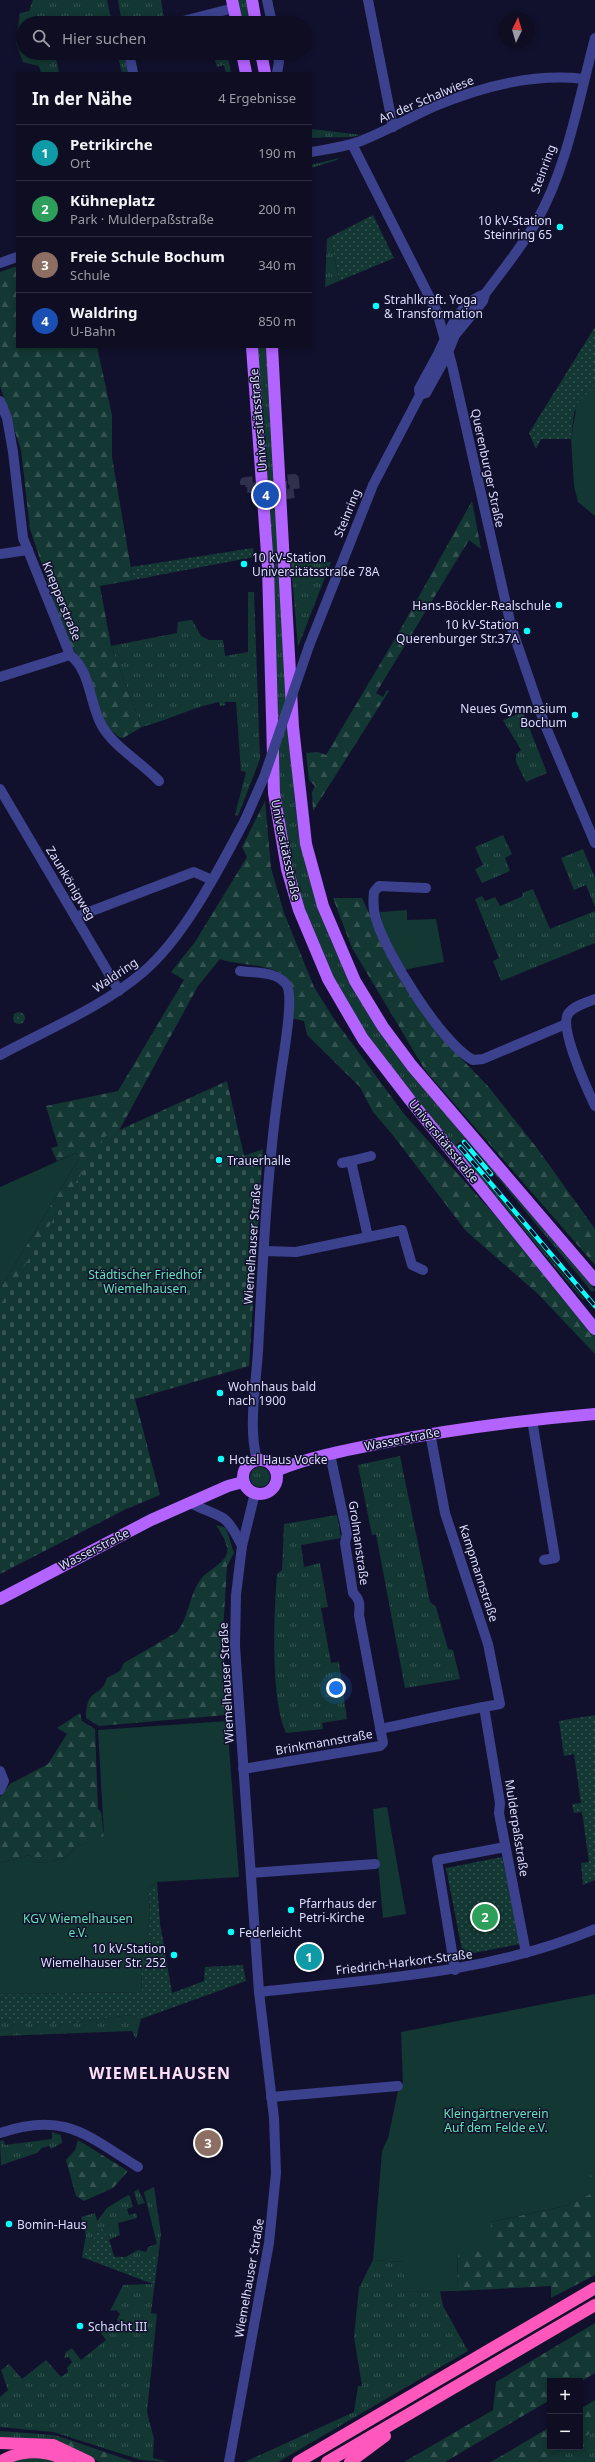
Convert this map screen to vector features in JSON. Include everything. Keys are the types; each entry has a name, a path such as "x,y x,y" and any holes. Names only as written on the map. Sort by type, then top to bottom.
{"highway":[{"path":"298,2462 595,2288"},
{"path":"327,2462 595,2305"},
{"path":"350,2462 432,2400"},
{"path":"0,2443 53,2446 89,2462"},
{"path":"0,2462 14,2455 29,2452 44,2453 68,2462"}],"main road":[{"path":"252,0 255,16"},
{"path":"233,4 236,16"},
{"path":"243,60 246,72"},
{"path":"263,60 264,72"},
{"name":"Universitätsstraße","path":"252,348 267,543 274,793 287,869 299,910 328,979 363,1039 410,1100 595,1329"},
{"name":"Universitätsstraße","path":"272,348 293,727 306,844 323,906 352,975 383,1027 412,1066 595,1280"},
{"name":"Wasserstraße","path":"547,1418 562,1411 595,1406"},
{"name":"Wasserstraße","path":"276,1471 330,1454 430,1434 547,1418 595,1414"},
{"path":"257,1460 268,1462 276,1471 275,1483 267,1492 255,1493 246,1487 244,1482 244,1471 252,1462 257,1460"},
{"name":"Wasserstraße","path":"0,1599 104,1543 228,1486 244,1482"}],"street":[{"path":"267,0 270,16"},
{"path":"368,0 377,57 393,127"},
{"path":"196,16 233,4"},
{"name":"Steinring","path":"420,395 426,393 446,357 455,335 483,301 485,294 516,253 536,222 552,188 595,38"},
{"path":"130,60 133,72"},
{"path":"276,72 279,60"},
{"name":"An der Schalwiese","path":"352,144 393,127 432,108 483,89 533,80 571,77 584,78"},
{"path":"312,152 352,144"},
{"name":"Querenburger Straße","path":"352,144 428,292 445,336 511,626 545,726 595,842"},
{"path":"0,263 16,256"},
{"name":"Steinring","path":"309,646 373,485 420,395 419,389 445,336 460,313 478,296 485,294"},
{"name":"Knepperstraße","path":"0,401 6,418 13,452 20,522 28,550 70,655 80,662 101,725 111,738 159,781"},
{"path":"0,554 28,550"},
{"name":"Waldring","path":"0,1055 119,991 142,973 172,942 212,880 245,820 264,777 309,646"},
{"path":"0,677 70,655"},
{"name":"Zaunkönigweg","path":"0,789 119,991"},
{"path":"76,917 194,872 212,880"},
{"path":"426,888 379,886 374,892 376,919 386,942 413,992 460,1052 473,1060 483,1059 566,1024"},
{"name":"Wiemelhauser Straße","path":"240,971 273,975 286,983 289,991 287,1031 271,1148 254,1429 257,1460"},
{"path":"595,999 574,1008 568,1013 566,1024 579,1068 595,1106"},
{"path":"368,1237 347,1162 371,1156"},
{"path":"264,1251 296,1252 402,1230 412,1265 423,1270"},
{"path":"532,1420 554,1558 544,1560"},
{"name":"Kampmannstraße","path":"430,1434 445,1513 488,1644 500,1704 484,1707"},
{"name":"Grolmanstraße","path":"330,1454 334,1484 338,1490 347,1534 345,1543 353,1593 358,1597 360,1605 358,1615 380,1729"},
{"name":"Wiemelhauser Straße","path":"229,2462 273,2217 276,2166 271,2098 259,1992 252,1873 243,1769 235,1646 236,1595 242,1546 255,1493"},
{"path":"191,1503 226,1519 232,1526 242,1546"},
{"name":"Brinkmannstraße","path":"243,1769 380,1746 383,1743 380,1729 484,1707"},
{"name":"Mulderpaßstraße","path":"484,1707 500,1803 499,1813 526,1952"},
{"path":"0,1771 4,1784 0,1790"},
{"path":"455,1970 437,1860 505,1847"},
{"path":"252,1873 375,1864"},
{"name":"Friedrich-Harkort-Straße","path":"259,1992 455,1970 526,1952 595,1929"},
{"path":"271,2098 398,2086"},
{"path":"0,2133 39,2124 60,2125 84,2133 138,2167"}],"green space":[{"path":"33,0 107,0 110,16 20,16 20,13 29,11"},
{"path":"118,0 161,0 164,16 121,16"},
{"path":"236,0 247,0 250,16 240,16"},
{"path":"22,60 56,60 59,72 41,72 39,66 23,62"},
{"path":"119,60 125,60 128,72 122,72"},
{"path":"215,60 229,60 231,72 226,72 224,65 217,67"},
{"path":"312,129 362,135 349,137 312,138"},
{"path":"339,158 337,160 312,168 312,165"},
{"path":"373,215 394,258 339,281 330,237"},
{"path":"330,237 339,281 325,287 327,239"},
{"path":"16,266 16,348 97,348 112,415 112,457 133,580 100,586 111,646 142,727 123,738 119,737 107,727 81,661 67,640 30,529 21,450 0,386 0,272"},
{"path":"595,327 595,385 574,412 571,439 541,439 536,449 529,433"},
{"path":"257,348 267,348 294,794 300,843 308,875 331,941 355,990 595,1290 592,1292 465,1138 456,1145 584,1299 583,1300 416,1099 376,1047 340,992 312,933 298,890 288,847 281,803 275,713 273,578"},
{"path":"595,385 595,516 578,502 574,486 571,439 577,403"},
{"path":"472,501 481,549 469,540 376,693 383,697 387,690 389,691 313,811 312,792 315,786 309,780 306,753 318,752 326,755 399,632"},
{"path":"253,548 254,557 133,580 131,567"},
{"path":"290,552 306,562 331,562 298,647"},
{"path":"248,592 254,592 260,759 238,816 235,815 246,772 241,771 236,702 224,702 226,705 220,706 219,702 209,704 142,727 111,646 177,633 178,622 192,620 201,636 209,640 223,640 225,656 248,652"},
{"path":"523,712 547,773 526,782 516,762 516,754 521,750 503,720"},
{"path":"265,801 271,868 284,913 314,987 334,1019 404,1114 528,1252 595,1336 595,1354 538,1294 466,1231 392,1134 373,1112 360,1087 307,1035 304,1021 291,1018 293,990 289,981 283,974 263,967 220,959 198,986 116,1136 0,1321 0,1289 80,1157 76,1153 57,1161 51,1148 58,1146 46,1106 118,1091 184,980 171,972 195,942 247,857 242,847"},
{"path":"503,835 512,854 505,858 510,871 482,883 475,869 483,865 475,847"},
{"path":"583,849 595,878 595,907 586,885 574,890 561,858"},
{"path":"533,889 550,929 595,911 595,943 501,981 493,961 499,958 475,899 482,896 485,901 495,897 500,906 523,896 522,893"},
{"path":"333,898 362,898 401,982 444,1041 487,1085 537,1148 595,1229 595,1265 425,1070 352,948"},
{"path":"407,910 407,920 436,919 444,962 404,970 384,931 380,912"},
{"path":"21,1012 24,1013 24,1023 17,1024 14,1023 13,1016 14,1013"},
{"name":"Städtischer Friedhof Wiemelhausen","path":"227,1081 244,1156 263,1149 249,1366 135,1399 160,1495 126,1509 0,1574 0,1306 104,1137"},
{"path":"76,1153 80,1157 0,1289 0,1187"},
{"path":"400,1456 430,1602 436,1607 448,1649 453,1650 460,1679 405,1688 376,1534 372,1535 358,1465"},
{"path":"260,1467 267,1470 270,1477 267,1484 260,1487 253,1484 250,1477 253,1470"},
{"path":"337,1515 341,1538 301,1545 304,1567 320,1563 328,1607 321,1608 331,1663 339,1662 347,1719 322,1723 323,1729 286,1733 277,1699 274,1655 277,1574 282,1570 284,1524"},
{"path":"216,1525 226,1528 234,1553 227,1566 223,1631 226,1715 99,1726 86,1718 88,1701 101,1689 107,1678 120,1671 124,1663 177,1632 184,1620 197,1585 207,1573 226,1556 226,1544"},
{"path":"80,1713 82,1721 95,1729 98,1809 101,1812 104,1837 75,1847 65,1858 44,1863 35,1862 30,1855 0,1863 0,1797 10,1784 48,1764 67,1734 57,1728"},
{"path":"595,1715 595,1880 583,1885 581,1863 589,1862 582,1812 574,1813 572,1804 581,1803 574,1754 564,1756 559,1721"},
{"name":"KGV Wiemelhausen e.V.","path":"227,1721 239,1877 157,1882 146,1890 149,1898 150,1915 141,1964 142,1992 0,1994 0,1863 30,1855 35,1862 44,1863 65,1858 75,1847 104,1836 98,1730"},
{"path":"387,1807 406,1914 383,1918 373,1809"},
{"path":"502,1857 520,1944 463,1955 446,1868"},
{"path":"157,1882 160,1923 172,1993 204,1981 205,1967 243,1965 246,1981 141,2019 130,2015 71,2023 15,2023 0,2019 0,1994 142,1992 141,1964 150,1915 149,1898 146,1890"},
{"name":"Kleingärtnerverein Auf dem Felde e.V.","path":"595,1994 595,2173 590,2175 594,2192 570,2205 490,2222 496,2246 458,2254 457,2291 404,2292 404,2262 373,2260 382,2151 388,2138 398,2091 403,2086 401,2032"},
{"path":"130,2015 141,2019 136,2039 132,2031 0,2036 0,2019 15,2023 71,2023"},
{"path":"52,2132 61,2135 62,2143 51,2149 49,2146 42,2148 37,2153 1,2165 0,2141 3,2140 5,2145 52,2139"},
{"path":"78,2140 128,2171 113,2188 84,2201 76,2196 66,2160 75,2150"},
{"path":"595,2173 595,2275 551,2298 551,2286 457,2291 458,2254 490,2222 570,2205 590,2174"},
{"path":"154,2187 161,2234 151,2313 157,2314 147,2412 154,2439 153,2458 169,2462 141,2460 53,2432 0,2427 0,2397 8,2390 1,2370 9,2364 22,2379 46,2360 61,2377 68,2372 67,2368 72,2362 69,2357 64,2358 66,2352 72,2348 81,2360 106,2340 97,2328 101,2323 115,2331 119,2324 117,2319 120,2314 116,2310 110,2311 123,2285 153,2284 82,2257 86,2235 81,2217 95,2213 97,2221 107,2208 128,2195 130,2196 133,2207 127,2209 129,2215 136,2213 137,2218 118,2223 120,2235 109,2240 114,2257 122,2259 138,2250 146,2252 148,2247 157,2244 144,2192"},
{"path":"138,2189 145,2203 138,2205 134,2192"},
{"path":"101,2227 109,2239 114,2257 125,2257 145,2262 158,2254 154,2284 82,2257"},
{"path":"373,2260 404,2262 404,2292 440,2291 443,2306 468,2351 278,2462 245,2462 354,2412 358,2386 362,2386 354,2337 359,2288"},
{"path":"595,2323 595,2373 583,2380 583,2378 547,2378 547,2402 445,2462 404,2462 493,2410 496,2382"},
{"path":"595,2400 595,2431 583,2437 583,2414 583,2407"},
{"path":"547,2429 547,2450 560,2450 538,2462 491,2462"},
{"path":"0,2431 53,2435 51,2442 0,2439"},
{"path":"595,2431 595,2462 538,2462 560,2450 583,2450 583,2437"},
{"path":"53,2435 134,2462 100,2462 51,2442"},
{"path":"33,2456 61,2462 8,2462"}],"tunnel":[{"path":"294,479 295,493 288,494 288,486 246,488 245,482 294,479"}],"railway":[{"path":"464,1142 491,1174"},
{"path":"460,1147 595,1306"}],"place":[{"name":"10 kV-Station Steinring 65","path":"560,227"},
{"name":"Strahlkraft. Yoga & Transformation","path":"376,306"},
{"name":"Waldring","path":"266,495"},
{"name":"10 kV-Station Universitätsstraße 78A","path":"244,564"},
{"name":"Hans-Böckler-Realschule","path":"559,605"},
{"name":"10 kV-Station Querenburger Str.37A","path":"527,631"},
{"name":"Neues Gymnasium Bochum","path":"575,715"},
{"name":"Trauerhalle","path":"219,1160"},
{"name":"Wohnhaus bald nach 1900","path":"220,1393"},
{"name":"Hotel Haus Vocke","path":"221,1459"},
{"name":"Pfarrhaus der Petri-Kirche","path":"291,1910"},
{"name":"Kühneplatz","path":"485,1917"},
{"name":"Federleicht","path":"231,1932"},
{"name":"10 kV-Station Wiemelhauser Str. 252","path":"174,1955"},
{"name":"Petrikirche","path":"309,1957"},
{"name":"Freie Schule Bochum","path":"208,2143"},
{"name":"Bomin-Haus","path":"9,2224"},
{"name":"Schacht III","path":"80,2326"}],"district":[{"name":"WIEMELHAUSEN","path":"160,2073"}]}
